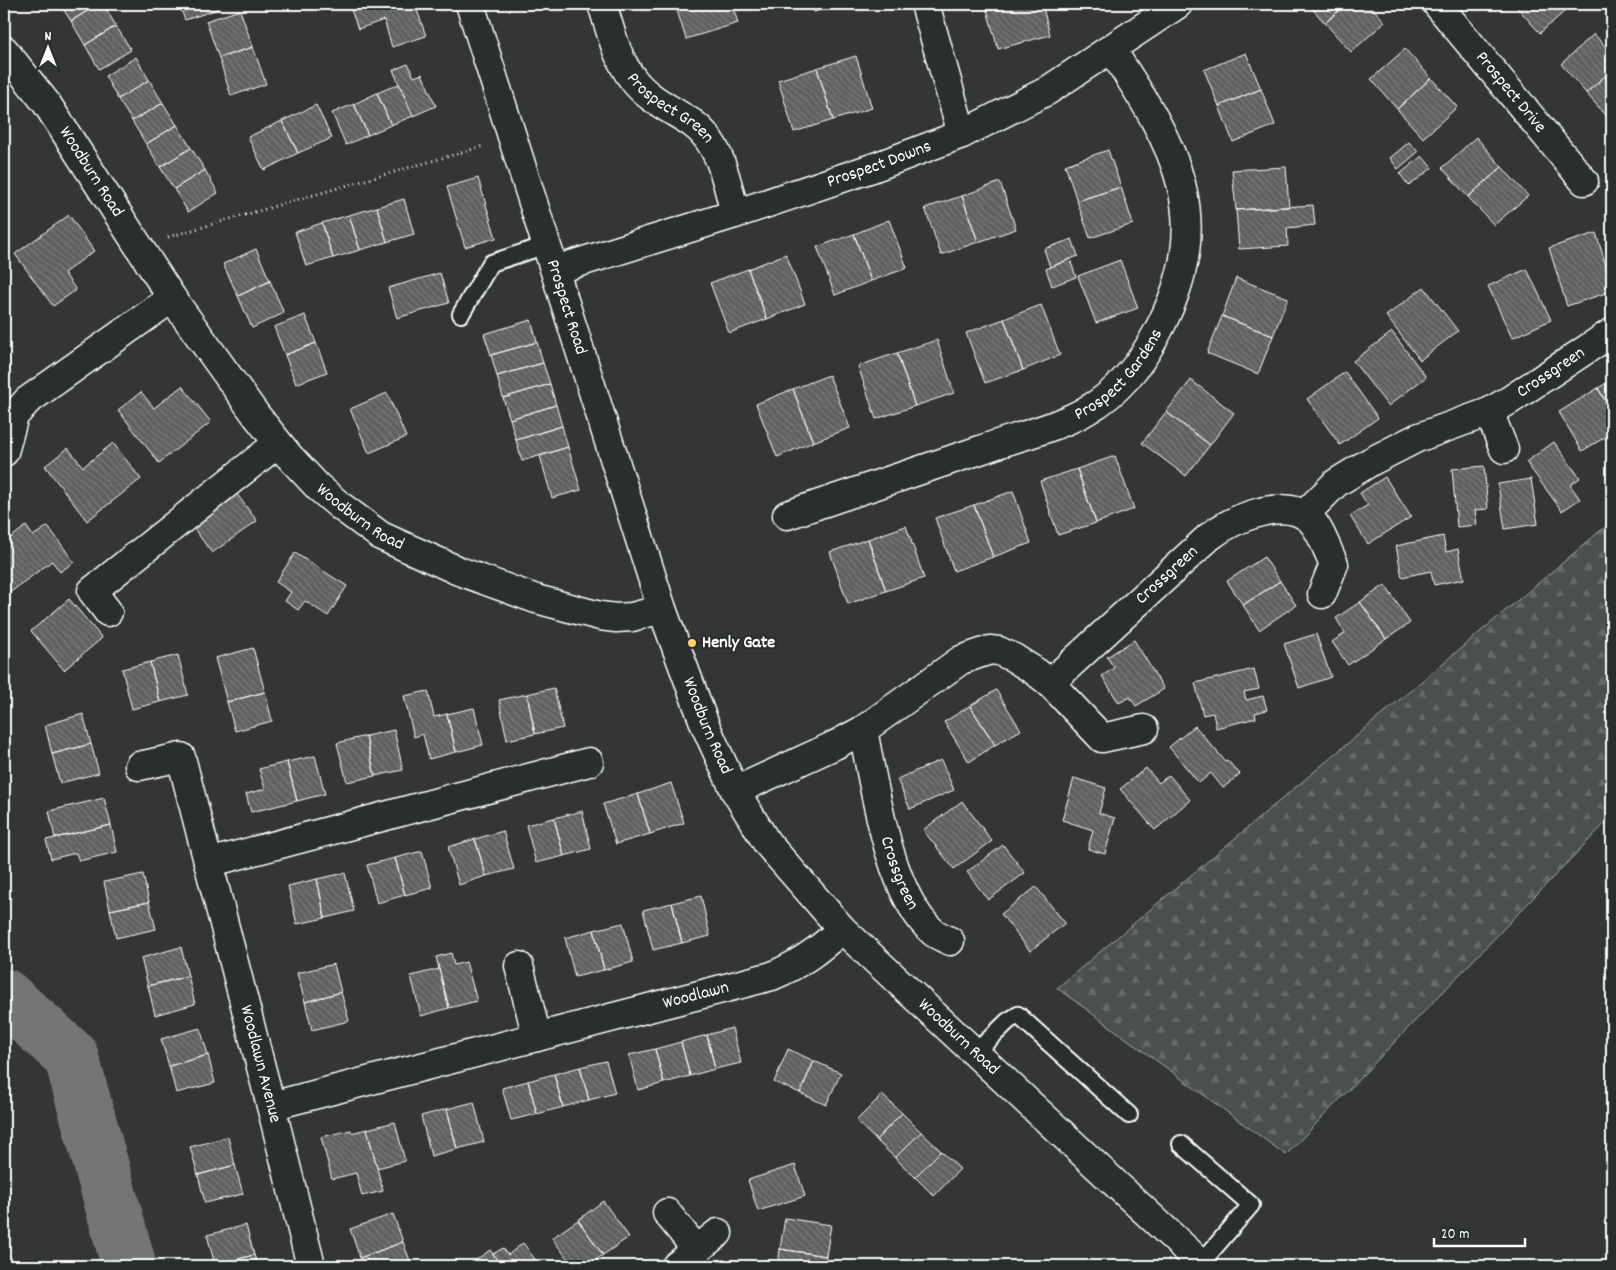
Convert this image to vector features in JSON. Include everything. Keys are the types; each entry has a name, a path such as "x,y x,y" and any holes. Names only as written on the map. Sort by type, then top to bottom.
{"street":[{"name":"Prospect Road","path":"470,4 662,609"},
{"name":"Prospect Green","path":"602,4 620,56 631,77 650,97 694,124 712,145 718,155 726,178 735,214"},
{"path":"924,4 962,134"},
{"name":"Prospect Downs","path":"555,270 735,214 875,167 962,134 1048,92 1178,4"},
{"name":"Prospect Drive","path":"1436,4 1584,181"},
{"name":"Prospect Gardens","path":"787,515 1032,432 1089,409 1107,397 1123,382 1151,346 1176,292 1184,264 1186,206 1179,175 1162,132 1134,83 1111,49"},
{"name":"Woodburn Road","path":"4,50 47,104 172,298 256,415 318,488 381,536 458,571 536,599 600,616 624,618 662,609 704,725 735,791 767,843 842,929 1202,1265"},
{"path":"4,452 14,416 27,401 172,298"},
{"name":"Crossgreen","path":"1050,683 1209,537 1227,524 1246,515 1265,511 1287,510 1296,511 1304,515 1336,483 1378,457 1425,435 1489,412 1611,333"},
{"path":"1489,412 1504,449"},
{"path":"108,612 92,590 278,443"},
{"path":"1304,515 1316,528 1334,564 1322,594"},
{"path":"735,791 863,730 961,660 990,650 999,651 1022,662 1050,683 1102,738 1144,729"},
{"name":"Crossgreen","path":"863,730 882,823 895,870 918,914 934,933 950,941"},
{"name":"Woodlawn Avenue","path":"139,766 181,757 311,1266"},
{"path":"208,863 589,762"},
{"name":"Woodlawn","path":"271,1106 772,976 813,955 842,929"},
{"path":"519,966 537,1037"},
{"path":"667,1212 686,1258 718,1233"}],"lane":[{"path":"461,314 491,263 547,245"},
{"path":"975,1053 1008,1021 1018,1014 1129,1114"},
{"path":"1181,1144 1251,1205 1202,1265"}],"path":[{"path":"139,246 513,138"}],"green space":[{"path":"1612,521 1612,816 1286,1155 1057,988"}],"building":[{"path":"60,4 99,4 71,21"},
{"path":"99,4 103,4 116,26 85,45 71,21"},
{"path":"179,4 216,4 218,9 185,20"},
{"path":"349,4 415,4 426,36 392,47 384,20 358,29"},
{"path":"675,4 732,4 738,23 686,39"},
{"path":"812,4 843,4 814,12"},
{"path":"985,4 1011,4 987,10"},
{"path":"1011,4 1042,4 1050,35 998,49 987,10"},
{"path":"1308,4 1346,4 1325,23"},
{"path":"1346,4 1369,4 1385,22 1351,52 1325,23"},
{"path":"1514,4 1573,4 1540,33"},
{"path":"240,10 253,47 219,58 206,21"},
{"path":"116,26 131,50 99,69 85,45"},
{"path":"1594,34 1612,54 1612,70 1586,93 1561,64"},
{"path":"253,47 266,84 231,96 219,58"},
{"path":"1405,49 1431,78 1397,109 1371,79"},
{"path":"1246,53 1261,89 1219,106 1204,70"},
{"path":"856,56 872,108 833,120 817,68"},
{"path":"136,57 149,80 118,99 105,76"},
{"path":"408,64 414,77 422,74 436,106 413,116 393,70"},
{"path":"817,68 833,120 794,132 778,80"},
{"path":"1612,70 1612,122 1586,93"},
{"path":"1431,78 1457,107 1423,138 1397,109"},
{"path":"149,80 163,103 132,121 118,99"},
{"path":"399,84 413,116 391,125 377,93"},
{"path":"1261,89 1275,125 1233,142 1219,106"},
{"path":"377,93 391,125 368,135 354,104"},
{"path":"163,103 177,125 146,144 132,121"},
{"path":"354,104 368,135 346,145 332,113"},
{"path":"316,105 332,138 298,153 282,121"},
{"path":"282,121 298,153 264,170 248,137"},
{"path":"177,125 191,148 160,167 146,144"},
{"path":"1476,137 1502,167 1468,197 1442,168"},
{"path":"1409,142 1418,152 1398,169 1390,158"},
{"path":"191,148 205,170 174,189 160,167"},
{"path":"1108,150 1121,187 1077,201 1065,165"},
{"path":"1422,156 1432,168 1409,186 1400,174"},
{"path":"1286,167 1289,207 1236,210 1232,170"},
{"path":"1502,167 1528,196 1494,225 1468,197"},
{"path":"205,170 218,193 188,212 174,189"},
{"path":"478,178 496,238 465,247 447,187"},
{"path":"1000,182 1016,229 978,242 962,196"},
{"path":"1121,187 1133,224 1090,238 1077,201"},
{"path":"962,196 978,242 941,255 925,208"},
{"path":"404,199 414,234 387,242 377,207"},
{"path":"1313,205 1315,225 1287,228 1288,246 1239,249 1236,210"},
{"path":"377,207 387,242 360,250 349,215"},
{"path":"69,215 94,251 64,273 76,290 53,306 15,254"},
{"path":"349,215 360,250 333,258 322,223"},
{"path":"889,220 907,268 871,281 854,234"},
{"path":"322,223 333,258 306,266 295,232"},
{"path":"1596,233 1612,285 1612,291 1567,306 1549,248"},
{"path":"854,234 871,281 835,295 817,247"},
{"path":"1072,239 1078,256 1050,267 1044,249"},
{"path":"256,249 270,281 238,296 223,264"},
{"path":"786,254 805,304 767,319 748,269"},
{"path":"1070,259 1076,277 1052,286 1046,269"},
{"path":"1120,260 1138,308 1096,323 1078,276"},
{"path":"748,269 767,319 729,333 710,283"},
{"path":"1527,269 1551,320 1512,338 1488,286"},
{"path":"440,273 449,303 397,318 388,288"},
{"path":"1236,278 1288,298 1273,336 1222,316"},
{"path":"270,281 284,313 252,328 238,296"},
{"path":"1424,287 1458,331 1420,360 1386,316"},
{"path":"1041,305 1060,355 1023,370 1004,319"},
{"path":"305,315 316,343 285,355 274,327"},
{"path":"1222,316 1273,336 1258,374 1207,353"},
{"path":"1004,319 1023,370 985,383 966,333"},
{"path":"531,320 537,342 491,355 484,334"},
{"path":"1392,332 1426,377 1388,406 1353,361"},
{"path":"937,340 954,393 915,406 897,353"},
{"path":"537,342 543,363 497,376 491,355"},
{"path":"316,343 327,372 296,384 285,355"},
{"path":"897,353 915,406 876,419 858,366"},
{"path":"543,363 550,384 503,398 497,376"},
{"path":"1345,372 1378,418 1340,445 1307,399"},
{"path":"829,375 850,428 813,442 793,389"},
{"path":"1191,380 1234,413 1210,445 1166,412"},
{"path":"1612,380 1612,413 1598,388"},
{"path":"550,384 556,405 510,419 503,398"},
{"path":"182,386 211,422 159,463 118,410 141,392 154,408"},
{"path":"1598,388 1612,413 1612,433 1582,451 1559,412"},
{"path":"793,389 813,442 777,457 756,404"},
{"path":"387,393 406,437 369,453 350,409"},
{"path":"556,405 562,426 516,440 510,419"},
{"path":"1166,412 1210,445 1186,476 1142,443"},
{"path":"562,426 568,447 522,461 516,440"},
{"path":"1554,442 1580,478 1570,485 1580,499 1562,511 1526,462"},
{"path":"113,443 141,479 87,521 45,466 68,448 83,467"},
{"path":"568,447 581,490 552,498 540,456"},
{"path":"1115,456 1134,509 1096,523 1077,469"},
{"path":"1484,466 1488,509 1475,510 1477,525 1457,527 1452,469"},
{"path":"1077,469 1096,523 1058,535 1040,481"},
{"path":"1385,477 1411,517 1368,544 1350,516 1368,505 1360,493"},
{"path":"1531,479 1538,524 1505,529 1498,484"},
{"path":"1013,491 1031,543 993,557 974,505"},
{"path":"236,493 257,521 212,553 192,526"},
{"path":"974,505 993,557 954,571 935,518"},
{"path":"26,526 33,536 48,526 74,562 60,572 52,561 4,597 4,543"},
{"path":"906,526 924,578 886,591 868,539"},
{"path":"1443,536 1446,552 1458,549 1464,579 1434,585 1431,571 1402,577 1396,546"},
{"path":"868,539 886,591 848,604 830,552"},
{"path":"295,553 347,586 328,616 305,601 298,610 285,601 291,592 276,582"},
{"path":"1264,557 1280,581 1243,605 1227,581"},
{"path":"1280,581 1296,605 1259,630 1243,605"},
{"path":"1385,585 1410,623 1386,639 1360,602"},
{"path":"69,599 102,638 64,670 31,631"},
{"path":"1360,602 1386,639 1348,665 1332,642 1345,633 1336,618"},
{"path":"1316,634 1331,677 1299,688 1284,644"},
{"path":"1134,640 1164,689 1136,706 1130,697 1119,703 1102,676 1114,668 1107,657"},
{"path":"253,648 265,692 227,702 215,658"},
{"path":"178,655 188,695 160,702 150,662"},
{"path":"150,662 160,702 132,709 122,669"},
{"path":"1254,669 1259,689 1244,692 1246,700 1263,696 1267,710 1255,713 1256,718 1216,728 1213,713 1203,715 1195,683"},
{"path":"554,688 563,728 535,734 527,694"},
{"path":"996,690 1021,730 995,745 970,706"},
{"path":"428,691 434,717 447,714 456,752 429,759 423,734 414,737 404,696"},
{"path":"265,692 272,721 235,731 227,702"},
{"path":"527,694 535,734 507,740 499,700"},
{"path":"970,706 995,745 969,762 944,722"},
{"path":"474,708 483,745 456,752 447,714"},
{"path":"83,714 91,744 52,754 45,725"},
{"path":"1195,726 1225,761 1227,760 1240,774 1223,788 1211,773 1199,783 1169,747"},
{"path":"394,730 403,770 375,776 366,736"},
{"path":"366,736 375,776 347,782 337,743"},
{"path":"91,744 99,773 60,783 52,754"},
{"path":"315,756 325,794 297,801 287,762"},
{"path":"941,760 954,790 910,809 897,779"},
{"path":"287,762 297,801 251,812 246,794 265,789 259,769"},
{"path":"1146,768 1159,783 1169,775 1190,800 1155,830 1120,789"},
{"path":"1074,778 1106,788 1099,813 1115,818 1105,854 1088,849 1093,830 1062,820"},
{"path":"671,783 684,823 650,834 638,794"},
{"path":"638,794 650,834 616,844 603,804"},
{"path":"104,798 111,825 55,838 49,811"},
{"path":"962,801 992,841 954,869 923,830"},
{"path":"582,811 591,849 564,856 554,818"},
{"path":"554,818 564,856 536,863 526,825"},
{"path":"111,825 117,852 79,861 76,853 51,859 46,840"},
{"path":"503,831 514,869 486,876 475,839"},
{"path":"475,839 486,876 459,885 448,847"},
{"path":"1003,845 1025,873 988,900 967,872"},
{"path":"422,851 432,888 405,895 395,858"},
{"path":"395,858 405,895 377,903 367,865"},
{"path":"345,873 354,911 325,918 317,879"},
{"path":"143,874 149,902 110,910 104,882"},
{"path":"317,879 325,918 297,924 288,886"},
{"path":"1036,887 1065,923 1030,951 1001,914"},
{"path":"701,896 710,936 682,943 672,903"},
{"path":"149,902 156,929 116,938 110,910"},
{"path":"672,903 682,943 653,950 643,910"},
{"path":"623,923 633,962 604,970 594,930"},
{"path":"594,930 604,970 575,977 565,938"},
{"path":"181,947 188,976 148,986 141,958"},
{"path":"451,953 454,965 466,962 477,1001 449,1008 436,957"},
{"path":"334,964 341,992 305,1002 297,973"},
{"path":"439,969 449,1008 421,1016 411,976"},
{"path":"188,976 195,1004 155,1015 148,986"},
{"path":"341,992 349,1021 312,1030 305,1002"},
{"path":"200,1028 208,1055 169,1066 161,1039"},
{"path":"732,1028 741,1063 715,1069 707,1035"},
{"path":"707,1035 715,1069 690,1076 681,1042"},
{"path":"681,1042 690,1076 664,1083 655,1049"},
{"path":"655,1049 664,1083 638,1090 629,1055"},
{"path":"788,1049 814,1061 800,1093 774,1082"},
{"path":"208,1055 215,1083 176,1093 169,1066"},
{"path":"606,1061 615,1093 589,1100 580,1067"},
{"path":"814,1061 841,1073 826,1105 800,1093"},
{"path":"580,1067 589,1100 563,1107 554,1074"},
{"path":"554,1074 563,1107 537,1114 528,1081"},
{"path":"528,1081 537,1114 511,1120 502,1088"},
{"path":"882,1095 902,1113 876,1140 856,1121"},
{"path":"474,1102 484,1142 457,1149 447,1109"},
{"path":"447,1109 457,1149 431,1156 421,1116"},
{"path":"902,1113 921,1132 895,1158 876,1140"},
{"path":"395,1122 405,1161 377,1168 367,1129"},
{"path":"367,1129 383,1191 362,1196 356,1173 332,1179 321,1137 351,1130 351,1133"},
{"path":"921,1132 941,1151 915,1177 895,1158"},
{"path":"228,1137 235,1165 198,1175 190,1147"},
{"path":"941,1151 960,1169 934,1196 915,1177"},
{"path":"235,1165 243,1194 205,1203 198,1175"},
{"path":"795,1165 805,1196 758,1211 748,1180"},
{"path":"603,1201 629,1237 603,1255 578,1220"},
{"path":"393,1214 403,1242 360,1258 350,1229"},
{"path":"785,1218 831,1225 826,1256 780,1249"},
{"path":"578,1220 603,1255 588,1266 573,1266 552,1238"},
{"path":"246,1225 254,1255 215,1265 207,1235"},
{"path":"403,1242 412,1266 363,1266 360,1258"},
{"path":"523,1243 540,1266 502,1266 493,1254 503,1248 508,1255"},
{"path":"780,1249 826,1256 825,1266 778,1266"},
{"path":"490,1250 502,1266 481,1266 476,1260"},
{"path":"254,1255 258,1266 215,1266 215,1265"}],"waterway":[{"path":"4,996 71,1056 129,1266"}],"place":[{"name":"Henly Gate","path":"692,643"}]}
